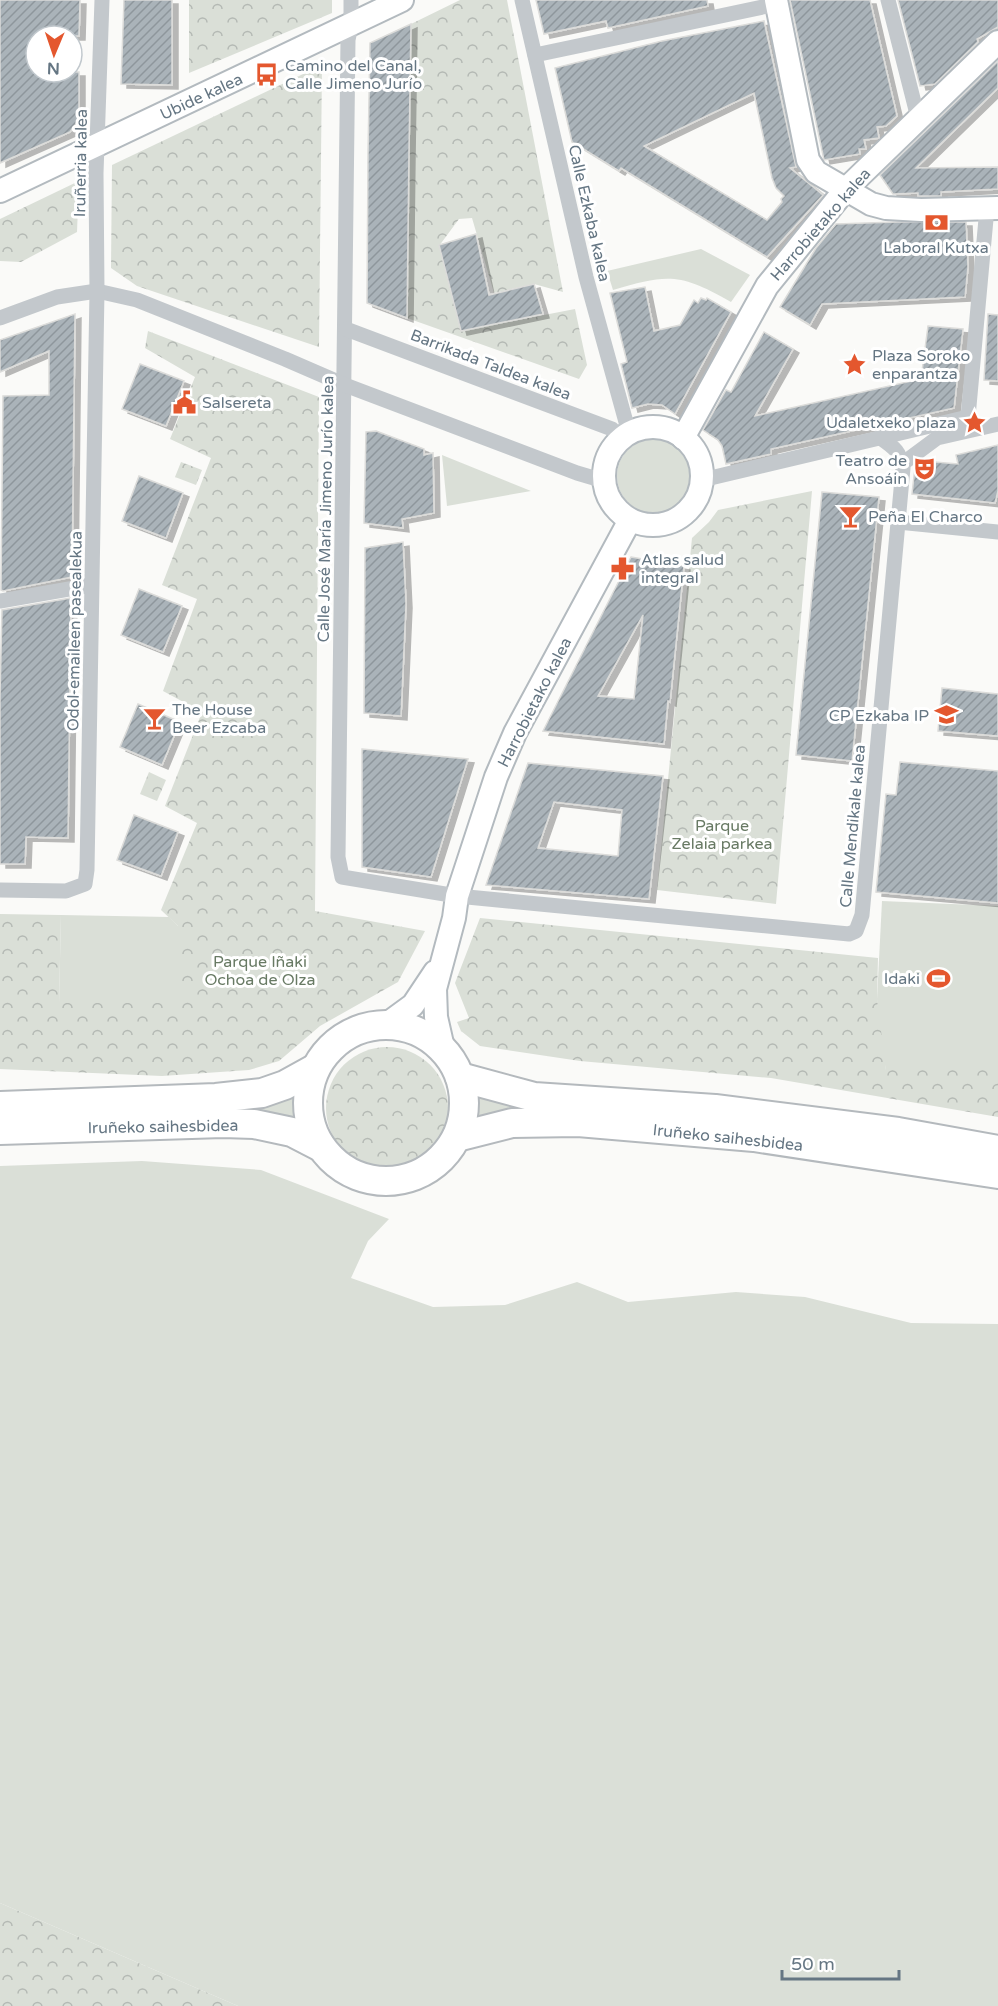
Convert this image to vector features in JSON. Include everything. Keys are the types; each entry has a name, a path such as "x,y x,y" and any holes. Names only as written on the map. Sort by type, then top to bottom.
{"highway":[{"path":"387,1024 408,1027 427,1035 443,1048 460,1077 465,1097 464,1117 457,1137 444,1156 426,1171 404,1180 380,1181 357,1176 336,1164 321,1147 309,1122 307,1095 315,1069 327,1050 344,1036 365,1027 387,1024"},
{"name":"Iruñeko saihesbidea","path":"0,1106 216,1098 262,1093 285,1085 315,1069"},
{"name":"Iruñeko saihesbidea","path":"460,1077 534,1097 715,1109 898,1132 998,1150"},
{"name":"Iruñeko saihesbidea","path":"457,1137 512,1123 578,1122 754,1137 998,1174"},
{"name":"Iruñeko saihesbidea","path":"0,1130 254,1124 292,1132 321,1147"}],"main road":[{"name":"Ubide kalea","path":"0,191 402,0"},
{"path":"776,2 808,160 816,172 871,204 886,208 921,210 992,208"},
{"name":"Harrobietako kalea","path":"683,438 767,286 845,190 998,42"},
{"path":"657,427 671,430 683,438 694,450 701,464 702,480 698,496 689,510 661,525 645,525 630,520 617,510 608,497 604,481 605,466 610,451 625,436 642,428 657,427"},
{"name":"Harrobietako kalea","path":"443,1048 436,1017 435,989 454,918 457,896 496,777 512,742 630,520"},
{"name":"Harrobietako kalea","path":"387,1024 413,1005 441,963"}],"street":[{"name":"Iruñerria kalea","path":"97,291 102,0"},
{"name":"Calle José María Jimeno Jurío kalea","path":"351,0 351,25 348,40 338,857 342,877 457,896"},
{"name":"Calle Ezkaba kalea","path":"522,0 625,436"},
{"path":"888,0 918,118"},
{"path":"535,55 776,2"},
{"path":"702,480 968,417 992,208"},
{"path":"0,318 57,297 97,291 137,300 345,385 577,473 604,481"},
{"name":"Odol-emaileen pasealekua","path":"0,890 66,891 85,884 97,291"},
{"name":"Barrikada Taldea kalea","path":"346,329 612,429 625,436"},
{"path":"882,439 897,449 902,464 937,438 998,424"},
{"name":"Calle Mendikale kalea","path":"457,896 849,934 856,931 862,915 902,464"},
{"path":"898,522 998,532"},
{"name":"Odol-emaileen pasealekua","path":"0,601 86,586"}],"green space":[{"path":"189,0 332,0 332,13 189,73"},
{"path":"460,0 507,0 563,292 534,284 494,293 472,218 459,219 439,246 461,331 575,309 587,365 579,379 407,318 411,24"},
{"path":"322,65 319,347 137,286 111,268 112,165"},
{"path":"79,181 77,232 21,262 0,261 0,219"},
{"path":"701,249 750,275 731,302 699,286 673,279 647,281 613,290 607,271"},
{"name":"Parque Iñaki Ochoa de Olza","path":"148,331 319,397 315,911 425,931 398,982 320,1026 279,1061 249,1070 162,1076 0,1069 0,914 61,915 59,1003 178,1003 178,926 161,910 197,823 165,806 202,712 163,691 197,599 162,585 211,458 170,439 195,377 145,348"},
{"path":"654,439 675,445 685,455 691,476 685,497 675,507 654,513 633,507 623,497 617,476 623,455 633,445"},
{"path":"442,455 531,491 447,506"},
{"path":"181,462 202,470 196,485 175,477"},
{"name":"Parque Zelaia parkea","path":"812,491 776,904 657,890 692,538 718,510"},
{"path":"149,772 166,780 157,801 140,794"},
{"name":"Idaki","path":"882,901 998,906 998,1070 886,1070 879,1035 877,999"},
{"path":"61,915 169,917 178,926 178,1003 59,1003"},
{"path":"480,918 878,958 877,999 886,1070 998,1070 998,1117 771,1078 580,1061 480,1046 461,1031 457,1022 469,1018 455,983"},
{"path":"387,1047 410,1052 421,1057 430,1065 438,1074 443,1085 448,1108 443,1131 438,1142 430,1151 421,1159 410,1164 387,1169 364,1164 353,1159 344,1151 336,1142 331,1131 326,1108 331,1085 336,1074 344,1065 353,1057 364,1052"},
{"path":"293,1094 294,1123 240,1109"},
{"path":"478,1096 532,1109 479,1118"},
{"path":"142,1161 261,1170 389,1219 368,1241 351,1278 433,1307 505,1305 577,1282 628,1302 736,1292 805,1297 911,1323 998,1324 998,2006 238,2006 0,1903 0,1166"},
{"path":"0,1903 238,2006 0,2006"}],"building":[{"path":"0,0 80,0 79,24 24,24 24,84 79,84 79,120 70,132 0,163"},
{"path":"124,0 172,0 172,85 121,84"},
{"path":"536,0 707,0 708,6 608,28 606,21 544,34"},
{"path":"790,0 870,0 897,116 886,126 877,127 879,138 864,140 866,149 859,149 860,154 824,160"},
{"path":"898,0 998,0 998,27 977,39 978,42 935,84 920,86"},
{"path":"764,21 796,167 790,168 823,195 767,257 621,168 619,171 572,142 555,68 662,41","holes":["754,93 776,188 784,196 781,199 782,202 767,220 644,146"]},
{"path":"411,24 407,318 367,303 368,153 370,43"},
{"path":"998,61 998,88 916,168 998,167 998,189 941,192 941,196 918,196 918,193 893,194 880,175"},
{"path":"966,222 968,267 965,297 822,304 810,325 780,307 816,248 836,224"},
{"path":"476,234 489,295 534,284 543,314 461,331 439,245"},
{"path":"645,287 654,331 680,325 694,300 698,303 701,298 706,300 707,298 731,312 675,414 662,405 648,404 632,408 621,364 627,362 610,293"},
{"path":"75,314 72,577 3,591 1,590 3,396 49,395 49,351 0,372 0,340"},
{"path":"988,314 998,315 998,381 984,380"},
{"path":"928,326 963,329 954,408 771,449 771,454 726,464 722,446 718,440 703,430 726,390 731,392 764,332 793,349 755,416 921,379"},
{"path":"140,364 184,381 166,426 122,409"},
{"path":"376,431 424,449 424,455 433,453 434,513 402,519 403,528 364,523 366,432"},
{"path":"998,445 998,491 995,503 912,494 915,467 923,461 958,464 956,455"},
{"path":"139,476 183,493 166,538 122,521"},
{"path":"822,492 879,497 852,761 796,755"},
{"path":"403,542 406,604 401,716 364,713 365,548"},
{"path":"631,557 684,566 664,744 543,731","holes":["643,615 634,699 598,696"]},
{"path":"139,589 182,606 163,652 121,635"},
{"path":"71,598 68,838 26,837 25,864 0,864 2,610"},
{"path":"942,688 998,694 998,736 938,731"},
{"path":"138,704 180,722 162,765 120,747"},
{"path":"362,749 468,759 431,877 362,867"},
{"path":"900,762 998,771 998,903 876,892 886,794 896,795"},
{"path":"528,763 663,776 649,899 486,885","holes":["554,802 622,810 618,856 538,848"]},
{"path":"134,815 178,832 161,876 117,860"}],"place":[{"name":"Camino del Canal, Calle Jimeno Jurío","path":"267,74"},
{"name":"Laboral Kutxa","path":"936,222"},
{"name":"Plaza Soroko enparantza","path":"854,364"},
{"name":"Salsereta","path":"184,402"},
{"name":"Udaletxeko plaza","path":"974,422"},
{"name":"Teatro de Ansoáin","path":"925,469"},
{"name":"Peña El Charco","path":"850,516"},
{"name":"Atlas salud integral","path":"623,568"},
{"name":"CP Ezkaba IP","path":"947,715"},
{"name":"The House Beer Ezcaba","path":"154,718"},
{"name":"Idaki","path":"938,978"}]}
